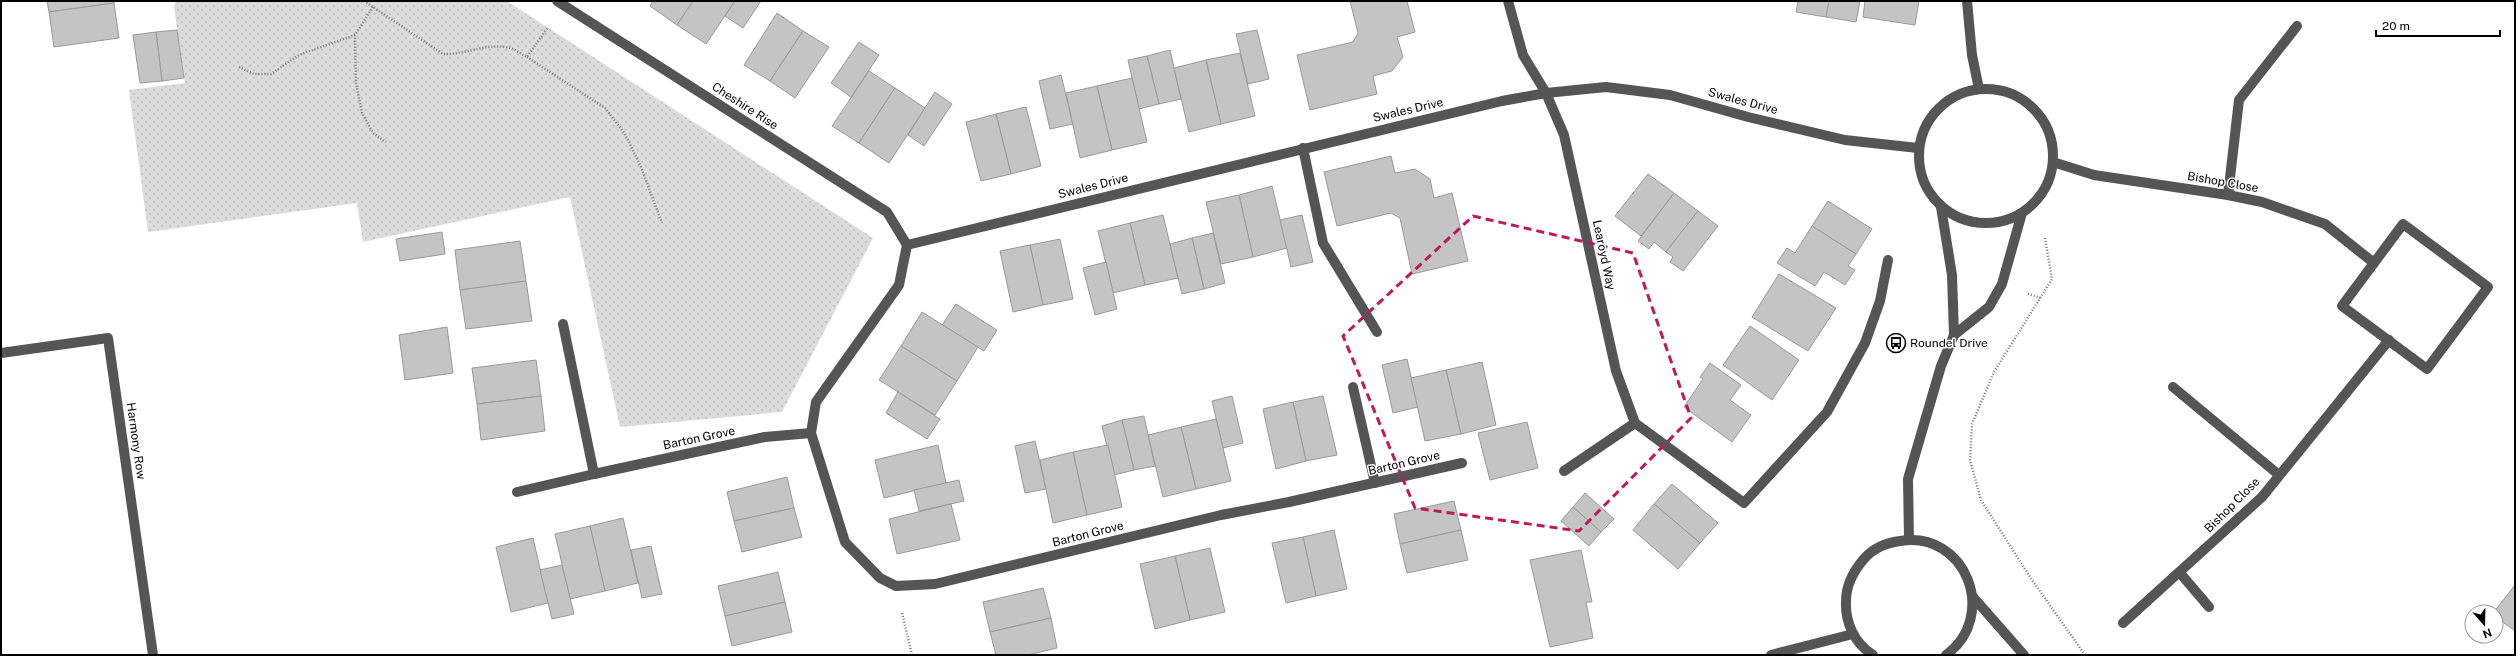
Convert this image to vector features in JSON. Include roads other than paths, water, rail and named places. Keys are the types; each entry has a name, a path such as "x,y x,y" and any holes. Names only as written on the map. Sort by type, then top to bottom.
{"street":[{"name":"Learoyd Way","path":"1508,1 1523,54 1546,93 1564,135 1616,371 1635,423"},
{"path":"1967,1 1972,55 1979,89"},
{"name":"Cheshire Rise","path":"561,3 887,212 908,245"},
{"path":"2228,195 2239,100 2297,26"},
{"name":"Swales Drive","path":"908,245 1303,148 1502,101 1546,93 1606,86 1670,95 1748,117 1845,140 1918,148"},
{"path":"1979,89 1999,90 2017,96 2033,108 2045,124 2052,143 2053,162 2048,182 2038,199 2022,212 2002,221 1984,221 1954,215 1941,208 1927,190 1922,177 1918,148 1925,127 1938,108 1956,95 1979,89"},
{"path":"1303,148 1323,243 1377,332"},
{"name":"Bishop Close","path":"2053,162 2094,175 2228,195 2262,202 2325,224 2374,263"},
{"path":"1909,539 1908,479 1941,366 1954,335 1952,276 1941,208"},
{"path":"1954,335 1989,307 2002,284 2022,212"},
{"path":"2403,224 2488,287 2427,369 2342,306 2374,263 2403,224"},
{"path":"811,433 816,402 899,285 908,245"},
{"path":"1564,471 1635,423 1744,503 1827,412 1865,343 1880,301 1888,260"},
{"path":"563,324 594,474"},
{"name":"Harmony Row","path":"1,353 108,338 153,655"},
{"name":"Bishop Close","path":"2123,623 2180,573 2262,496 2389,340"},
{"path":"1353,387 1375,483"},
{"path":"2173,387 2279,475"},
{"name":"Barton Grove","path":"517,492 594,474 765,438 811,433 845,542 880,578 896,586 935,584 1221,515 1375,483 1462,463"},
{"path":"1873,655 1866,651 1853,634 1846,614 1846,591 1854,571 1868,554 1887,543 1909,539 1927,542 1945,550 1958,562 1968,579 1973,597 1971,619 1962,638 1946,655"},
{"path":"2180,573 2209,607"},
{"path":"1973,597 2024,655"},
{"path":"1771,655 1853,634"}],"place":[{"name":"Roundel Drive","path":"1896,343"}]}
